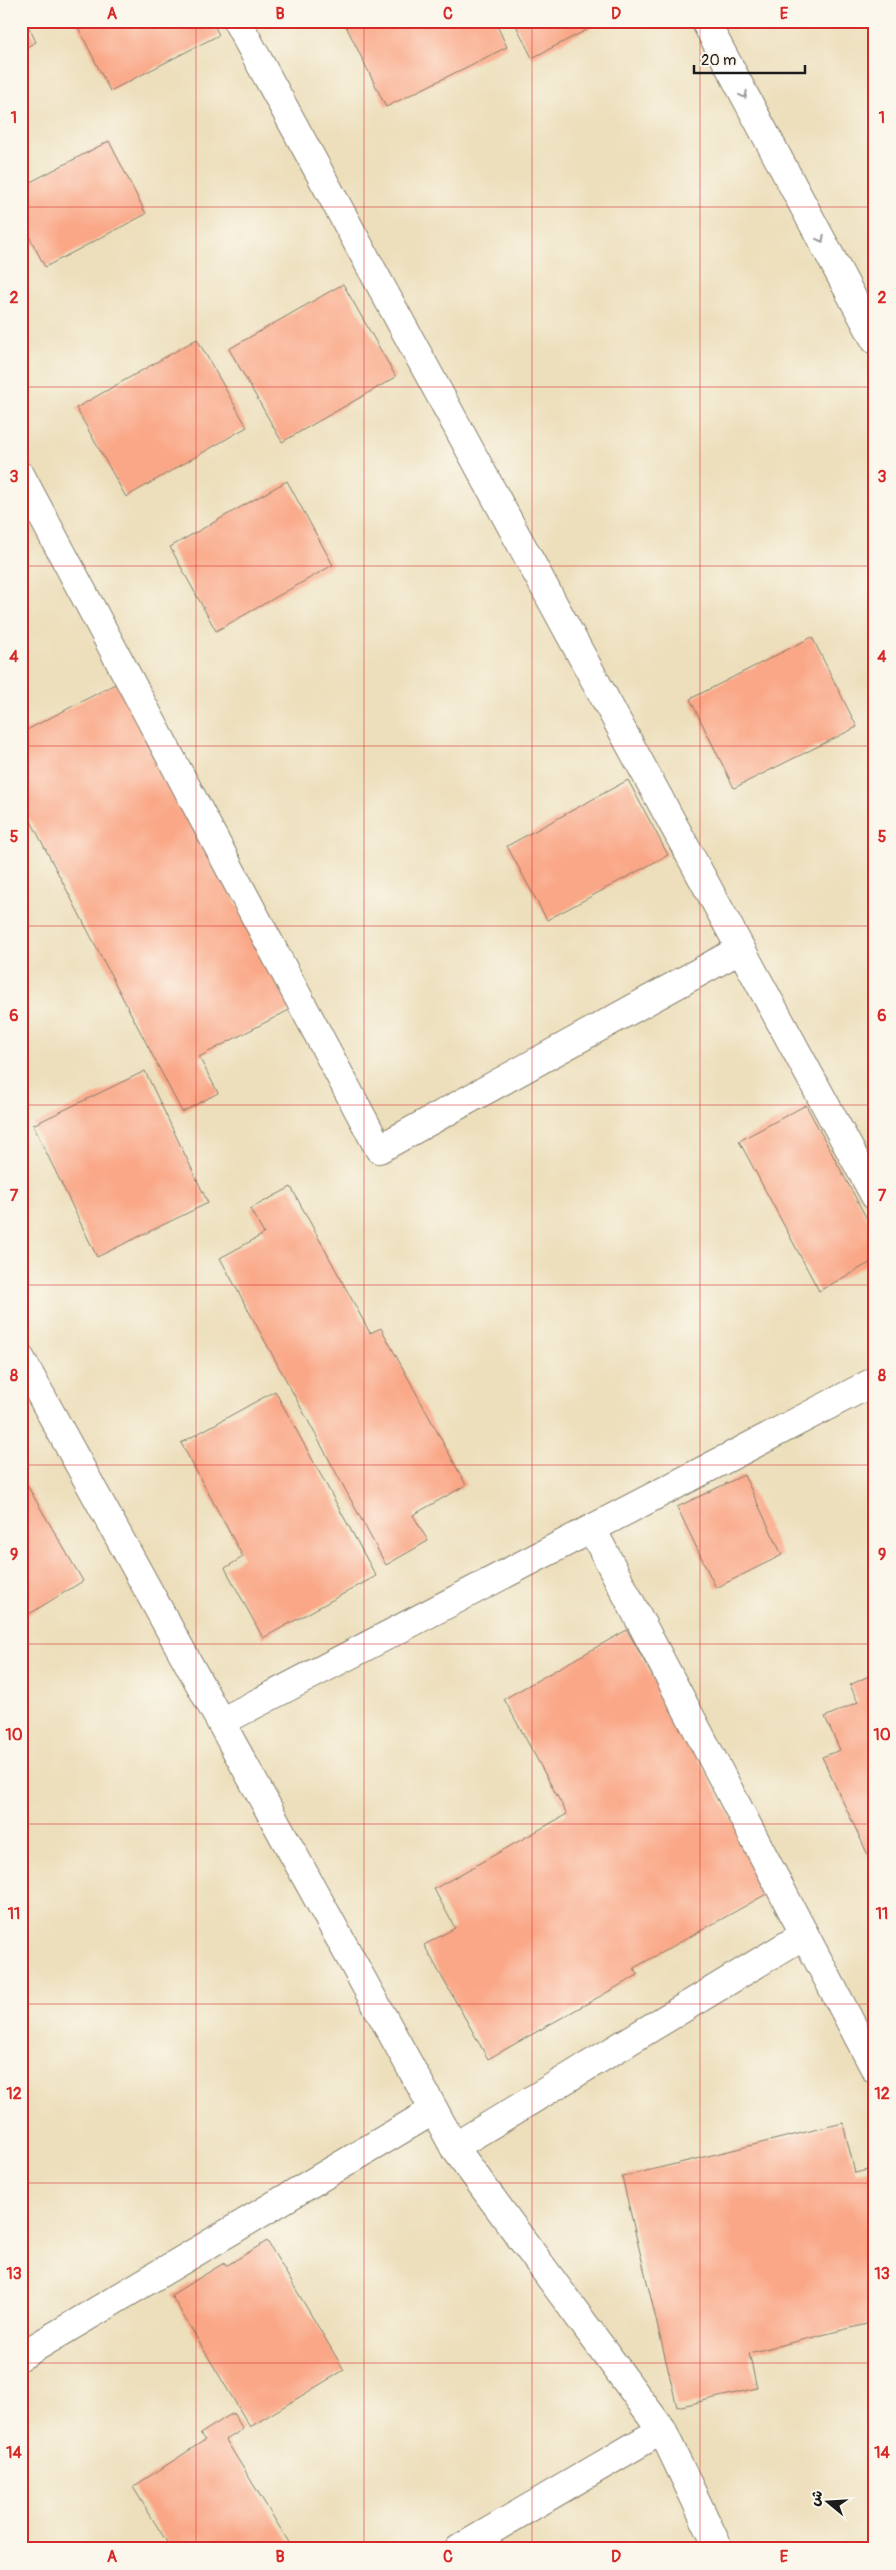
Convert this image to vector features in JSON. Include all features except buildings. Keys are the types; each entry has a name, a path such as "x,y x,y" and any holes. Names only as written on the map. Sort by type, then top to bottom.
{"street":[{"path":"237,21 875,1196"},
{"path":"705,21 875,340"},
{"path":"21,476 379,1149 741,949"},
{"path":"21,1359 454,2147 662,2430 719,2549"},
{"path":"221,1722 875,1382"},
{"path":"592,1529 875,2069"},
{"path":"454,2147 804,1934"},
{"path":"21,2356 434,2110"},
{"path":"459,2549 662,2430"}]}
